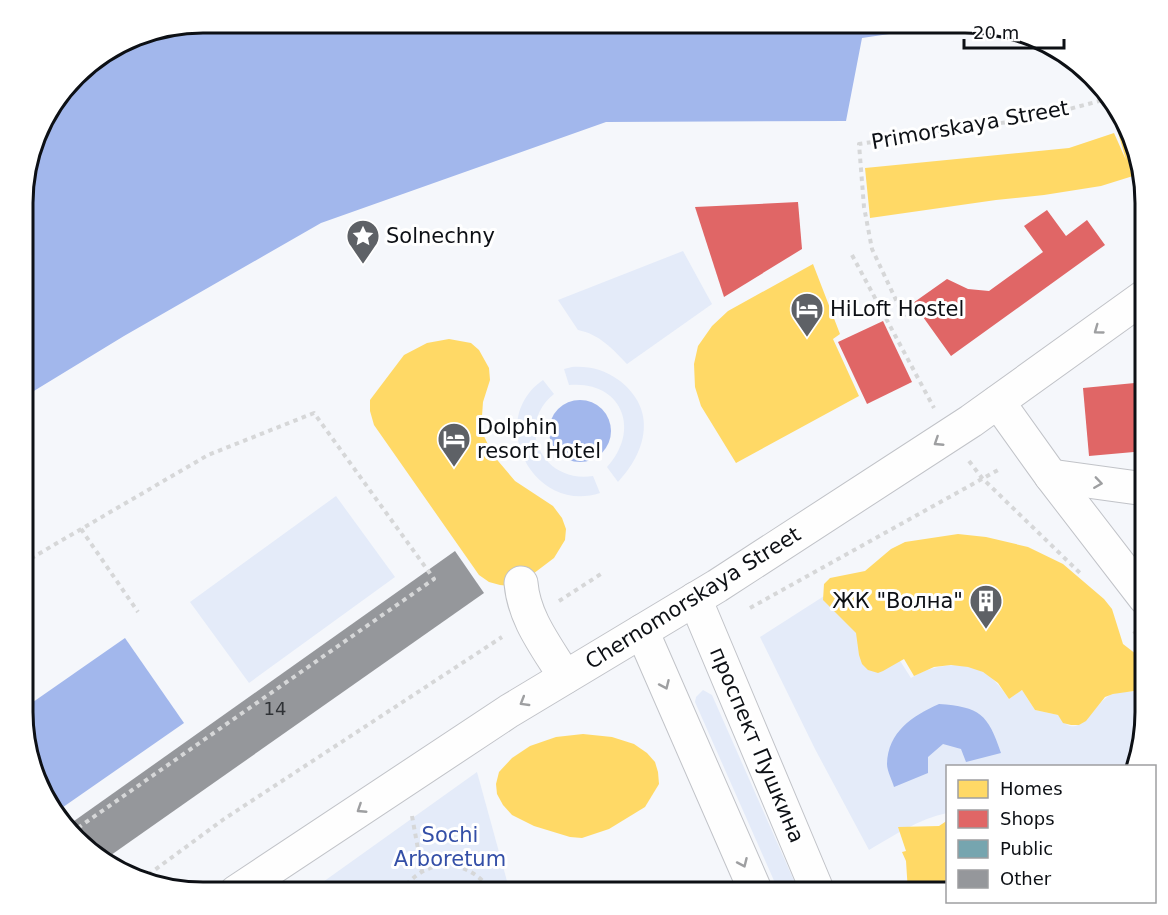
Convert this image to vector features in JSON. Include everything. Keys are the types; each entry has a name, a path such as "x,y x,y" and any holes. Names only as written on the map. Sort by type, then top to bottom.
{"main road":[{"name":"Chernomorskaya Street","path":"251,882 500,717 695,599 950,435 1135,303"},
{"path":"998,402 1051,476 1135,585"},
{"path":"1051,476 1135,488"},
{"path":"521,583 523,601 530,619 565,677"},
{"name":"проспект Пушкина","path":"695,599 814,882"},
{"path":"642,631 752,882"}],"path":[{"name":"Primorskaya Street","path":"904,317 872,249 864,207 860,144 1035,118 1100,101"},
{"path":"852,255 950,435 982,478 1087,580"},
{"path":"33,557 208,455 314,413 434,579 79,827"},
{"path":"742,613 998,470"},
{"path":"81,529 138,612"},
{"path":"150,873 224,819 604,572"},
{"path":"1132,629 1135,633"},
{"path":"412,817 422,871"},
{"path":"408,882 422,871 441,865 461,867 483,882"}],"green space":[{"path":"683,251 712,304 627,364 599,339 578,330 558,300"},
{"path":"591,368 609,374 632,392 639,405 644,431 641,444 636,457 618,482 607,467 618,452 623,437 624,423 621,410 602,390 569,385 564,369"},
{"path":"543,380 554,394 542,407 536,421 536,436 540,450 548,462 560,471 575,476 593,476 600,493 576,496 555,490 537,477 525,460 518,439 518,418 526,397"},
{"path":"336,496 395,577 249,683 190,602"},
{"path":"846,582 876,623 911,678 937,667 956,665 974,668 991,677 1009,699 1022,690 1035,710 1058,715 1066,724 1073,726 1087,719 1106,698 1113,694 1135,690 1135,723 1127,765 946,765 946,813 916,823 869,850 815,749 760,637"},
{"path":"703,690 712,695 795,882 775,882 695,702 696,697"},
{"name":"Sochi Arboretum","path":"477,772 507,882 323,882"}],"water":[{"path":"203,33 896,33 862,38 846,121 606,122 321,223 124,336 33,392 33,203 34,181 42,148 62,108 91,75 118,56 148,42 181,34"},
{"path":"580,400 592,402 602,409 609,419 611,431 609,443 602,453 592,460 580,462 568,460 558,453 551,443 549,431 551,419 558,409 568,402"},
{"path":"125,638 184,723 62,808 42,767 34,734 33,702"},
{"path":"939,704 964,707 980,715 992,729 1001,753 966,762 961,749 943,744 928,757 928,773 894,787 887,764 892,743 903,726"}],"building: Homes":[{"path":"1117,129 1122,138 1133,176 1101,186 870,218 865,168 1069,148 1114,133 1126,160"},
{"path":"813,264 840,334 833,339 859,396 736,463 701,406 695,387 694,364 698,346 712,326 728,311"},
{"name":"Dolphin resort Hotel","path":"449,339 471,343 479,350 489,368 490,380 483,402 481,430 493,455 515,481 553,506 562,518 566,529 565,540 554,558 521,583 510,586 489,582 479,575 374,425 370,411 370,400 404,355 427,343"},
{"name":"ЖК \"Волна\"","path":"958,534 986,537 1028,547 1063,564 1104,599 1112,609 1123,644 1135,653 1135,691 1105,697 1086,721 1079,725 1071,725 1063,723 1058,715 1035,710 1022,690 1009,699 998,683 983,672 968,667 951,665 934,667 914,676 904,659 878,673 868,670 862,664 859,655 856,633 823,600 824,584 830,578 865,571 891,549 905,542"},
{"path":"583,734 612,737 634,744 655,762 659,784 645,807 609,829 582,838 570,837 534,826 512,815 497,794 496,784 499,772 512,758 530,746 556,737"},
{"path":"946,821 946,882 907,882 906,861 902,852 906,851 898,827 939,826"}],"building: Shops":[{"path":"798,202 802,249 724,297 695,207"},
{"path":"1047,210 1066,236 1087,220 1105,245 951,356 913,303 947,279 968,289 989,291 1043,252 1024,226"},
{"path":"883,321 912,382 867,404 838,342"},
{"path":"1135,383 1135,452 1089,456 1083,388"}],"building: Other":[{"path":"455,551 484,593 111,855 99,847 73,822"}],"place":[{"name":"Solnechny","path":"363,265"},
{"name":"HiLoft Hostel","path":"807,338"},
{"name":"Dolphin resort Hotel","path":"454,468"},
{"name":"ЖК \"Волна\"","path":"986,630"}]}
